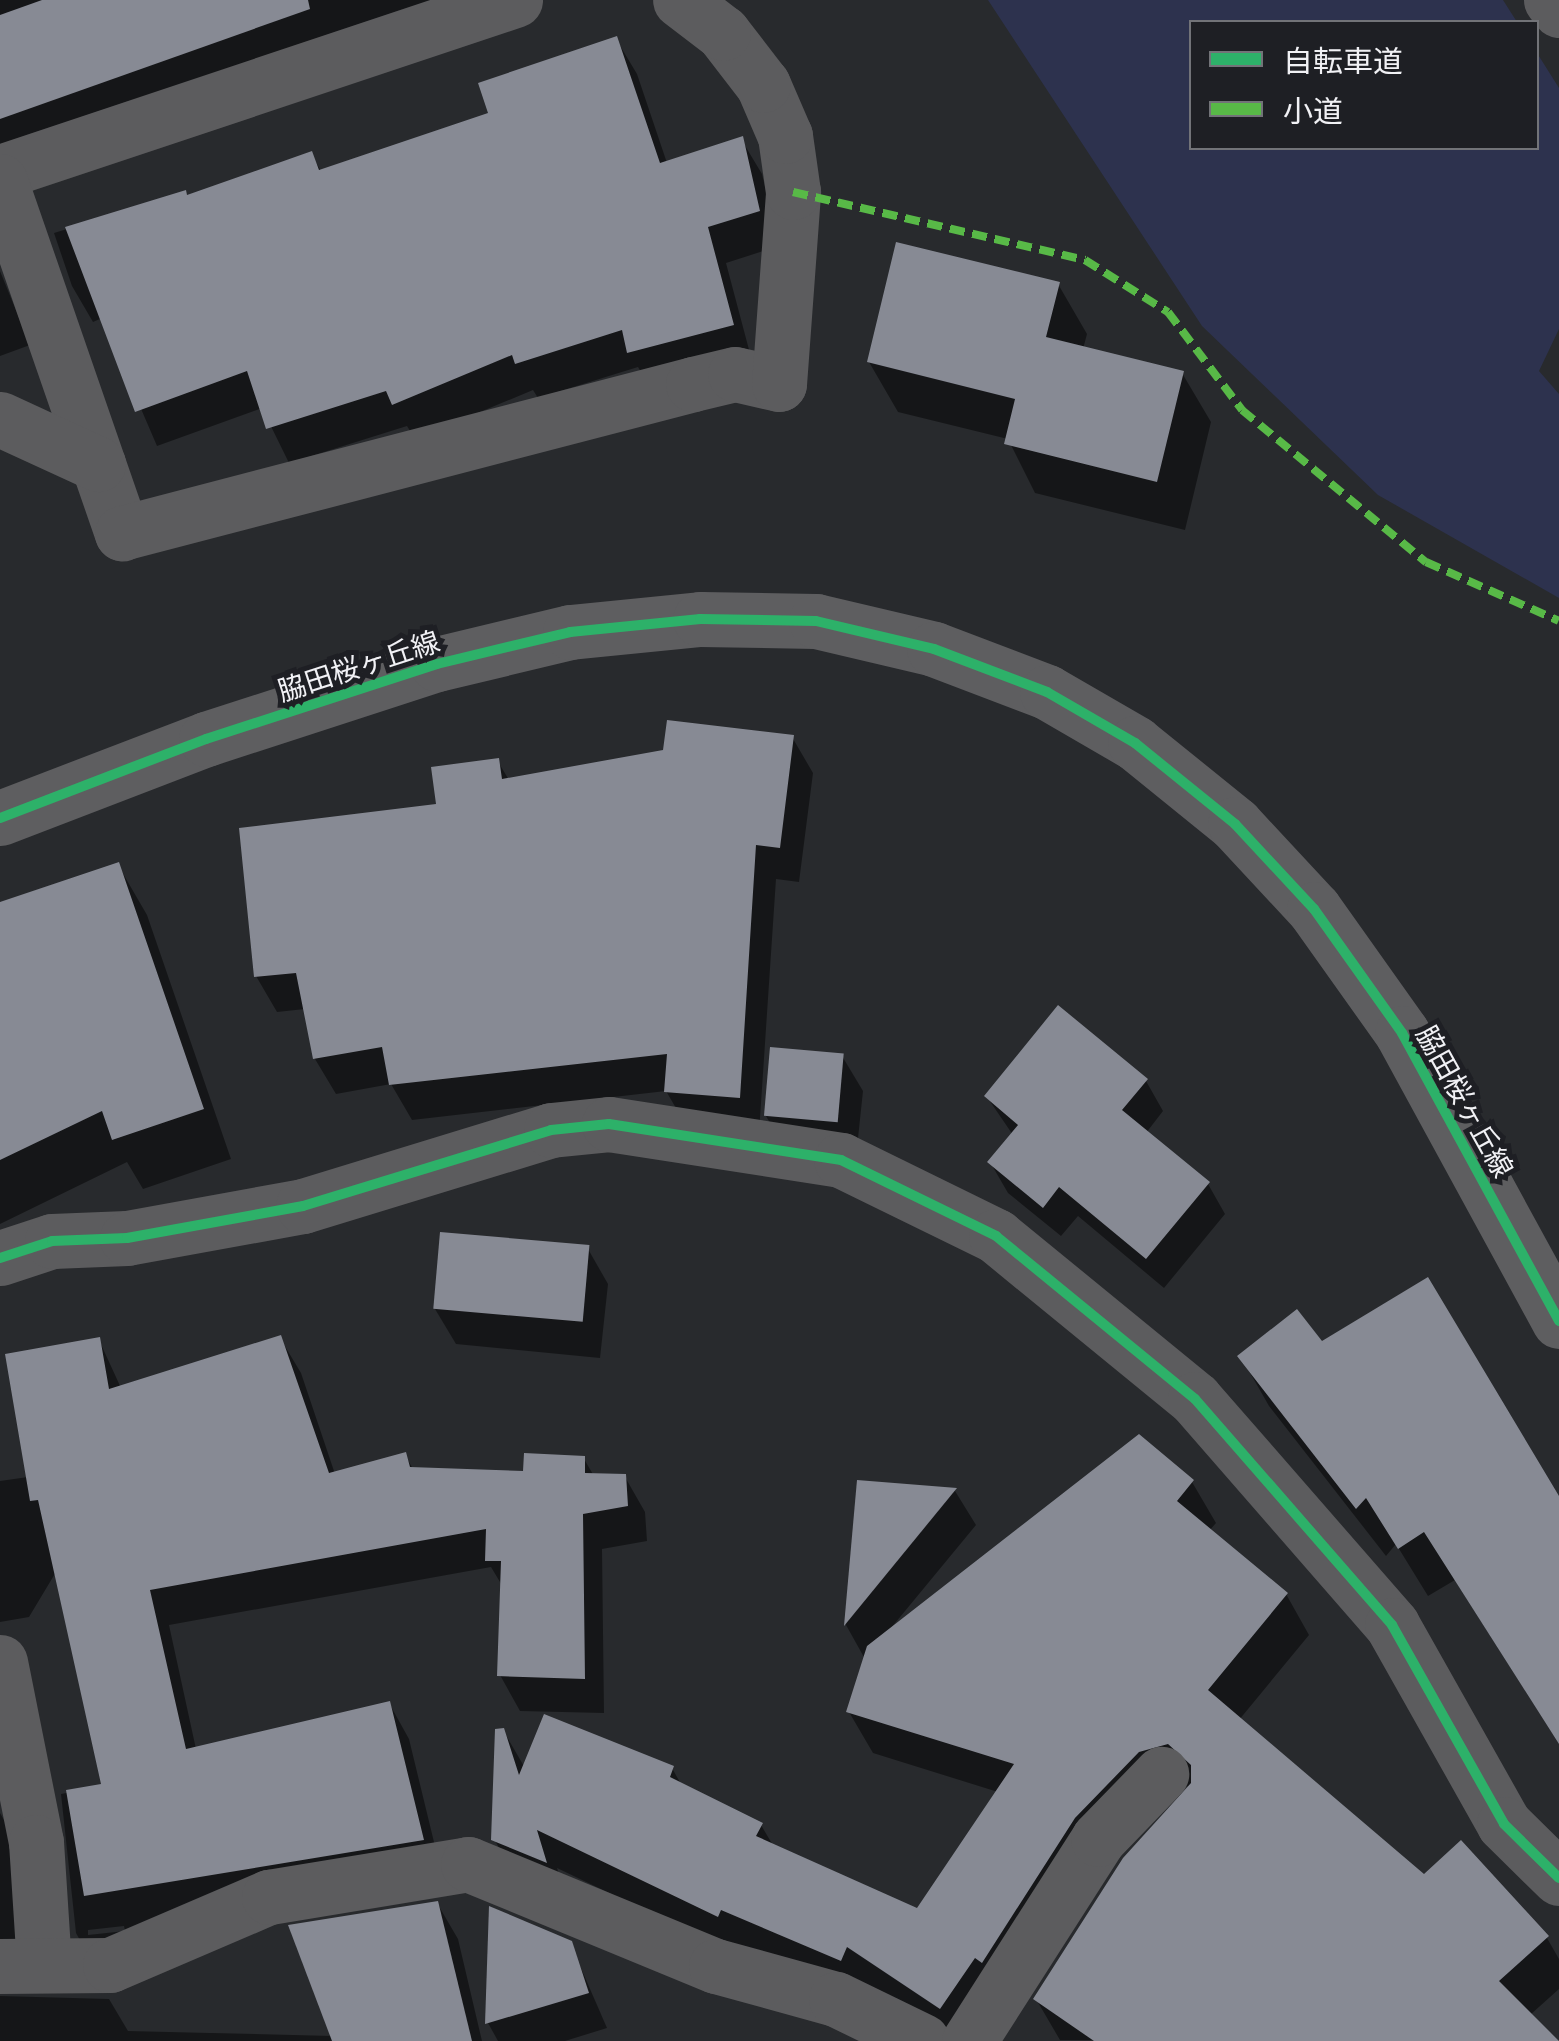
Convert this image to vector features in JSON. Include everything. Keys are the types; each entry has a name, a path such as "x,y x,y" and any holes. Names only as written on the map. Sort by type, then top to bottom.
{"street":[{"path":"0,172 515,0"},
{"path":"0,181 122,533 707,380 735,374 780,384 793,192 784,136 763,85 723,33 680,0"},
{"path":"1551,0 1559,10"},
{"path":"0,419 98,464"},
{"name":"脇田桜ヶ丘線","path":"0,818 259,722 437,664 570,632 700,619 816,621 934,648 1047,692 1135,743 1235,824 1314,909 1402,1033 1559,1322"},
{"path":"0,1258 52,1241 127,1238 303,1206 551,1130 609,1124 841,1160 996,1236 1195,1398 1392,1625 1504,1824 1559,1878"},
{"path":"0,1662 36,1842 22,1966 110,1965 268,1897 468,1864 716,1966 836,1998 922,2041"},
{"path":"969,2041 1098,1838 1161,1774"}],"shaded area":[{"path":"988,0 1503,0 1516,20 1189,20 1189,150 1539,150 1539,56 1559,88 1559,329 1539,371 1559,394 1559,598 1378,495 1202,326"}],"building":[{"path":"42,0 308,0 310,9 0,119 0,15"},
{"path":"617,36 660,163 743,136 760,211 708,227 734,325 627,353 622,330 515,364 512,355 392,405 386,391 266,429 247,371 135,412 65,227 186,190 187,195 312,151 319,170 488,113 478,83"},
{"path":"896,242 1060,282 1046,337 1184,371 1157,482 1004,444 1015,399 867,362"},
{"path":"667,720 794,735 780,848 756,845 740,1098 664,1092 667,1054 389,1085 382,1047 313,1059 296,973 254,977 239,828 436,804 431,767 499,758 502,779 663,750"},
{"path":"119,862 204,1109 112,1140 102,1111 0,1160 0,902"},
{"path":"1058,1005 1148,1079 1122,1110 1210,1182 1146,1259 1059,1187 1043,1208 987,1162 1018,1125 984,1096"},
{"path":"770,1047 844,1053 838,1122 764,1116"},
{"path":"440,1232 589,1245 583,1322 433,1309"},
{"path":"1428,1277 1559,1496 1559,1744 1424,1532 1398,1549 1366,1498 1356,1509 1237,1356 1297,1309 1322,1341"},
{"path":"281,1335 329,1473 406,1452 410,1467 523,1471 524,1453 585,1456 585,1473 626,1474 628,1506 583,1514 585,1679 497,1676 501,1561 485,1561 486,1529 150,1590 186,1749 390,1701 424,1840 84,1896 66,1790 101,1784 38,1500 30,1501 5,1354 100,1337 109,1389"},
{"path":"1139,1434 1194,1480 1177,1501 1288,1593 1208,1690 1424,1874 1461,1840 1549,1936 1499,1981 1559,2041 1094,2041 1033,1999 1123,1858 1191,1783 1191,1765 1168,1744 1139,1752 1075,1818 982,1963 975,1958 940,2009 847,1947 841,1961 721,1910 718,1917 537,1830 547,1863 491,1840 495,1729 504,1728 519,1775 544,1714 674,1766 670,1777 763,1823 756,1836 917,1908 1014,1764 846,1712 867,1646"},
{"path":"857,1480 957,1488 844,1626"},
{"path":"438,1901 472,2041 332,2041 288,1925"},
{"path":"489,1906 572,1941 589,1993 485,2024"}],"marked path":[{"path":"793,192 1085,260 1168,312 1242,410 1426,562 1559,621"}],"cycle path":[{"path":"0,818 206,739 437,664 570,632 700,619 816,621 934,649 1047,692 1135,743 1235,824 1314,909 1402,1033 1559,1321"},
{"path":"0,1258 52,1241 127,1238 303,1206 551,1130 609,1124 841,1160 996,1236 1195,1399 1392,1625 1504,1824 1559,1878"}]}
